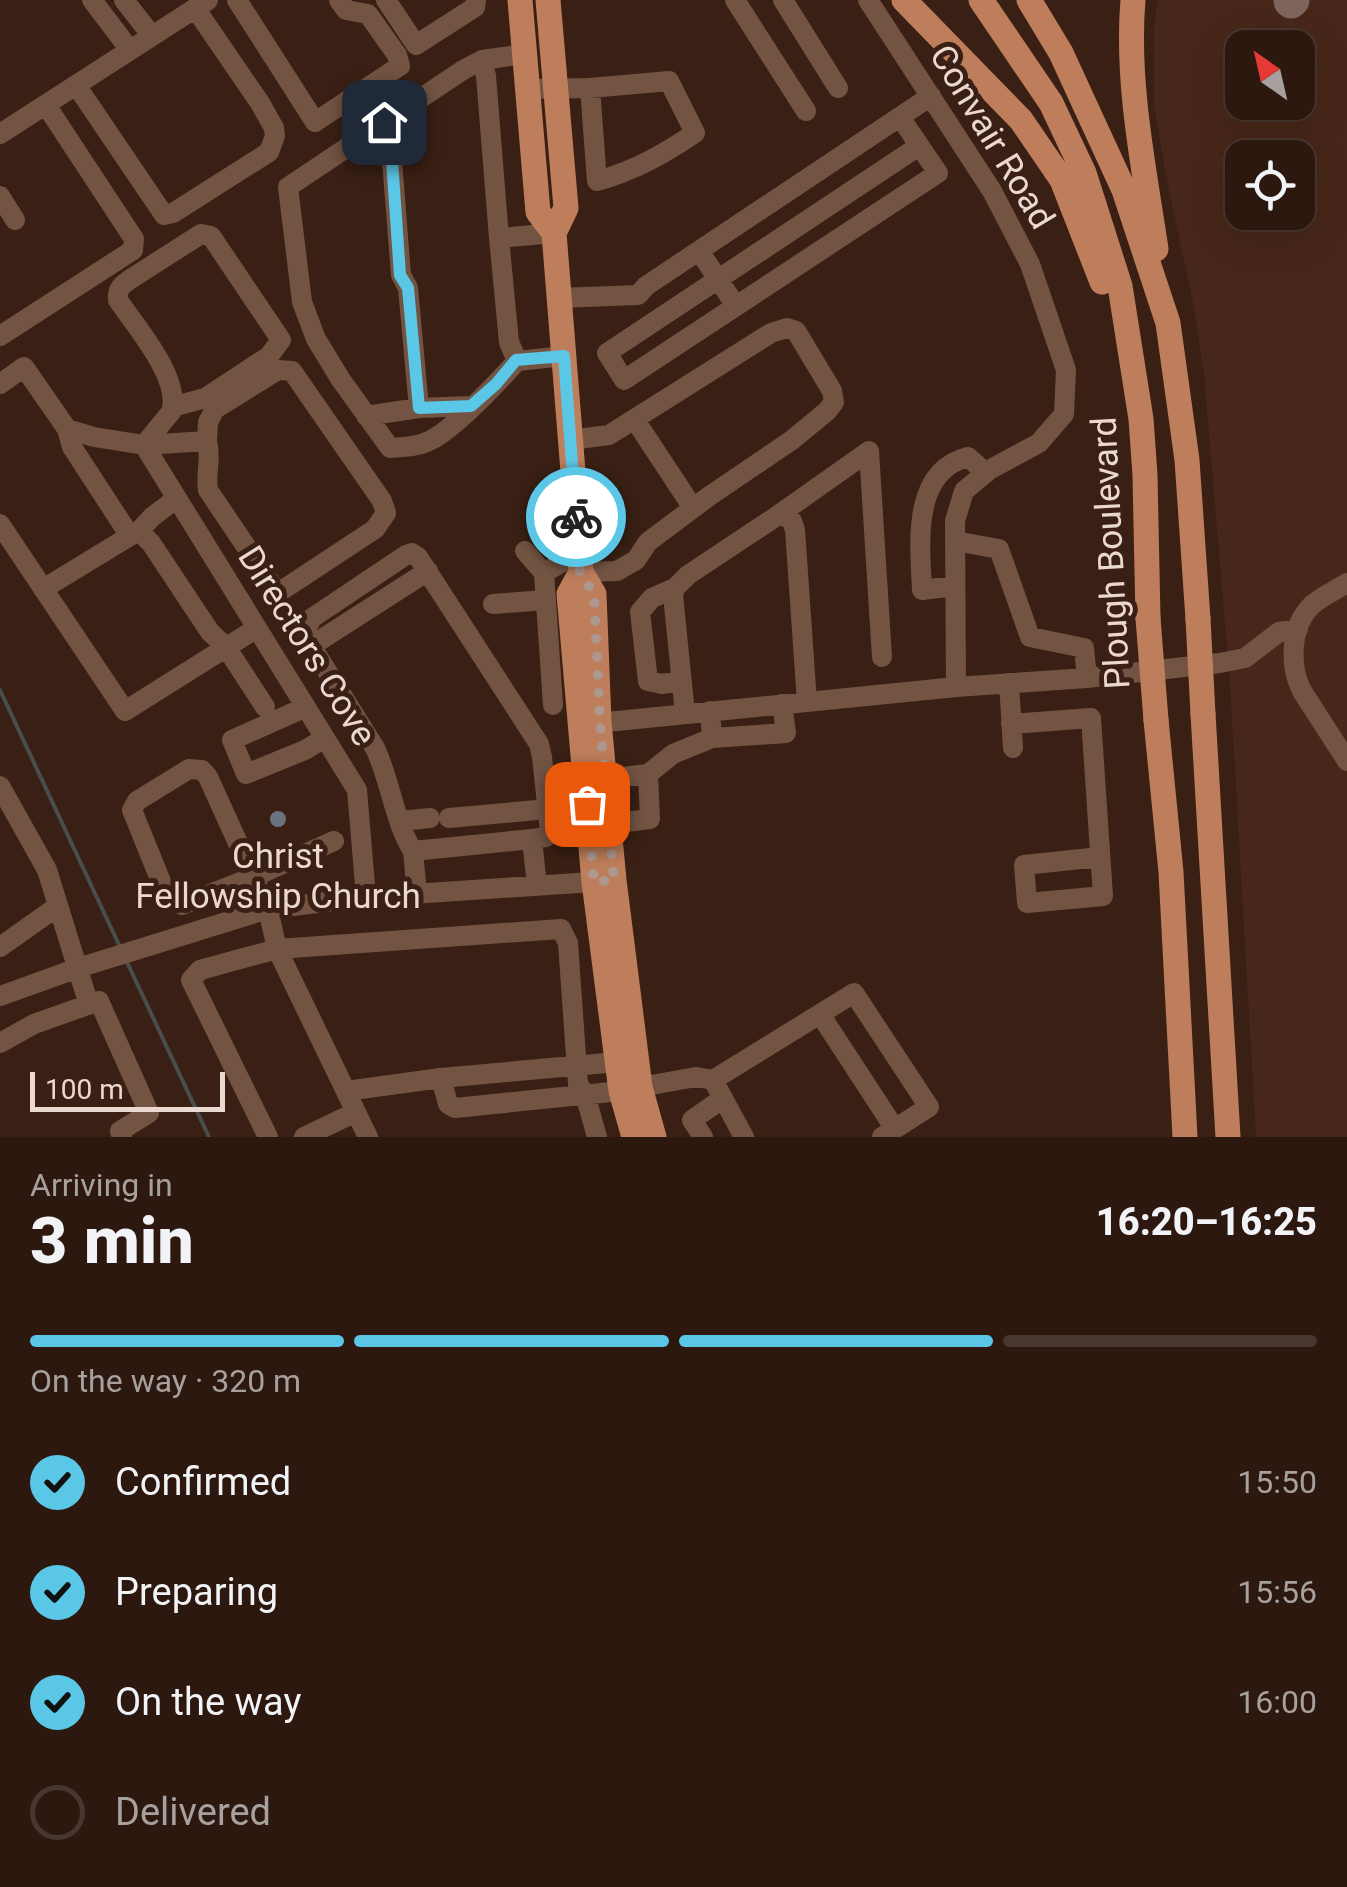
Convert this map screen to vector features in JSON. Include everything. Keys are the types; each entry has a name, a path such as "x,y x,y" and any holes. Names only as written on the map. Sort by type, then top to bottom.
{"main road":[{"path":"520,0 538,212 554,233"},
{"path":"548,0 566,208 554,233 559,298 580,562 594,594 587,804 604,881 634,1137"},
{"path":"904,0 1021,120 1062,180 1101,279 1141,419"},
{"name":"Plough Boulevard","path":"981,0 1051,103 1084,174 1120,286 1146,474 1148,618 1171,872 1184,1137"},
{"path":"1029,0 1061,53 1124,190 1168,323"},
{"path":"1134,0 1132,64 1140,146 1187,460 1228,1137"},
{"path":"580,562 570,594 561,696 590,724 605,779 609,824 604,881"},
{"path":"629,1078 654,1137"}],"street":[{"path":"92,0 130,50"},
{"path":"124,0 152,36"},
{"path":"237,0 316,122 400,66 368,14 346,10 339,0"},
{"path":"386,0 416,45 464,5"},
{"path":"735,0 806,110"},
{"path":"782,0 838,88"},
{"name":"Convair Road","path":"868,1 992,191 1030,264 1066,370 1064,414 1040,443 964,490 955,521 956,686"},
{"path":"0,134 46,104 202,4 275,136 268,152 172,214 164,214 76,85"},
{"path":"525,54 482,60 464,70 288,187 302,302 316,338 340,380 390,448 433,440 496,384 516,360 564,356"},
{"path":"482,60 509,342 516,360"},
{"path":"528,89 669,81 695,133 625,174 598,181 590,88"},
{"path":"559,298 638,295 931,96"},
{"path":"0,336 97,276 134,250 135,245 46,104"},
{"path":"900,117 920,146 938,173 624,380 607,353 920,146"},
{"path":"384,122 391,146 400,275 408,288 419,408"},
{"path":"0,196 14,220"},
{"path":"144,445 172,407 172,386 118,300 118,294 129,280 206,233 212,236 281,340 269,356 205,398 172,407"},
{"path":"499,238 554,233"},
{"path":"699,251 736,306"},
{"path":"544,573 580,562 617,571 636,560 648,542 792,440 834,402 832,391 796,331 787,328 771,333 609,434 570,440"},
{"path":"0,384 24,367 67,429 72,448 134,533 151,544 265,706"},
{"path":"278,370 292,371 382,501 386,513 374,529 284,588 276,589 208,490 206,477 211,455 207,442 208,422 216,410 278,370"},
{"path":"366,416 471,406"},
{"path":"634,420 693,508"},
{"path":"67,429 144,445 207,442"},
{"name":"Directors Cove","path":"144,445 357,790 366,898"},
{"path":"682,681 648,682 640,612 652,598 675,588 869,451 882,657"},
{"path":"955,586 922,590 922,510 932,483 956,460 968,456 986,473"},
{"path":"44,589 134,533 177,498"},
{"path":"777,516 788,516 795,530 807,702"},
{"path":"0,524 125,711 257,628"},
{"path":"955,541 999,549 1030,637 1084,648 1086,678"},
{"path":"524,551 544,573 561,696"},
{"path":"413,851 549,836 539,744 412,553 312,618 306,629 312,646 382,763 413,851 417,894"},
{"path":"1347,583 1313,604 1298,629 1294,650 1296,680 1347,761"},
{"path":"242,604 272,586"},
{"path":"675,588 684,714"},
{"path":"492,604 545,600"},
{"path":"590,724 1220,662 1245,658 1278,632 1298,629"},
{"path":"1009,684 1013,748"},
{"path":"605,779 648,774 673,754 712,738 786,733 782,704"},
{"path":"306,707 232,740 246,774 325,738"},
{"path":"710,712 712,738"},
{"path":"1012,724 1091,718 1100,857"},
{"path":"334,841 254,877 178,904 164,890 132,810 189,769 204,772 254,877 268,909 277,948 368,1137"},
{"path":"609,824 650,819 648,774"},
{"path":"0,786 47,870 58,906 88,965 89,1004"},
{"path":"400,821 587,804"},
{"path":"532,839 537,886"},
{"path":"0,996 268,909 604,881"},
{"path":"0,947 58,906"},
{"path":"268,1137 191,980 200,970 277,948 561,929 568,942 578,1084 585,1094 596,1137"},
{"path":"703,1137 692,1120 718,1090 820,1014 854,993 928,1106 888,1133 820,1014"},
{"path":"0,1043 34,1024 99,1001 150,1114 116,1135"},
{"path":"346,1091 576,1067 629,1078 696,1077 718,1090 744,1137"},
{"path":"442,1078 448,1104 455,1108 585,1094 629,1078"},
{"path":"304,1137 356,1112"}],"shaded area":[{"path":"1158,0 1347,0 1347,1137 1256,1137 1230,684 1204,375 1154,106"}],"waterway":[{"path":"0,690 120,947"},
{"path":"126,960 209,1137"}],"way so far":[{"path":"576,517 580,572 594,594 614,880 594,882 587,804"}],"place":[{"name":"Christ Fellowship Church","path":"278,819"}],"route":[{"path":"384,122 391,146 400,275 408,288 419,408 471,406 516,360 564,356 576,517"}]}
